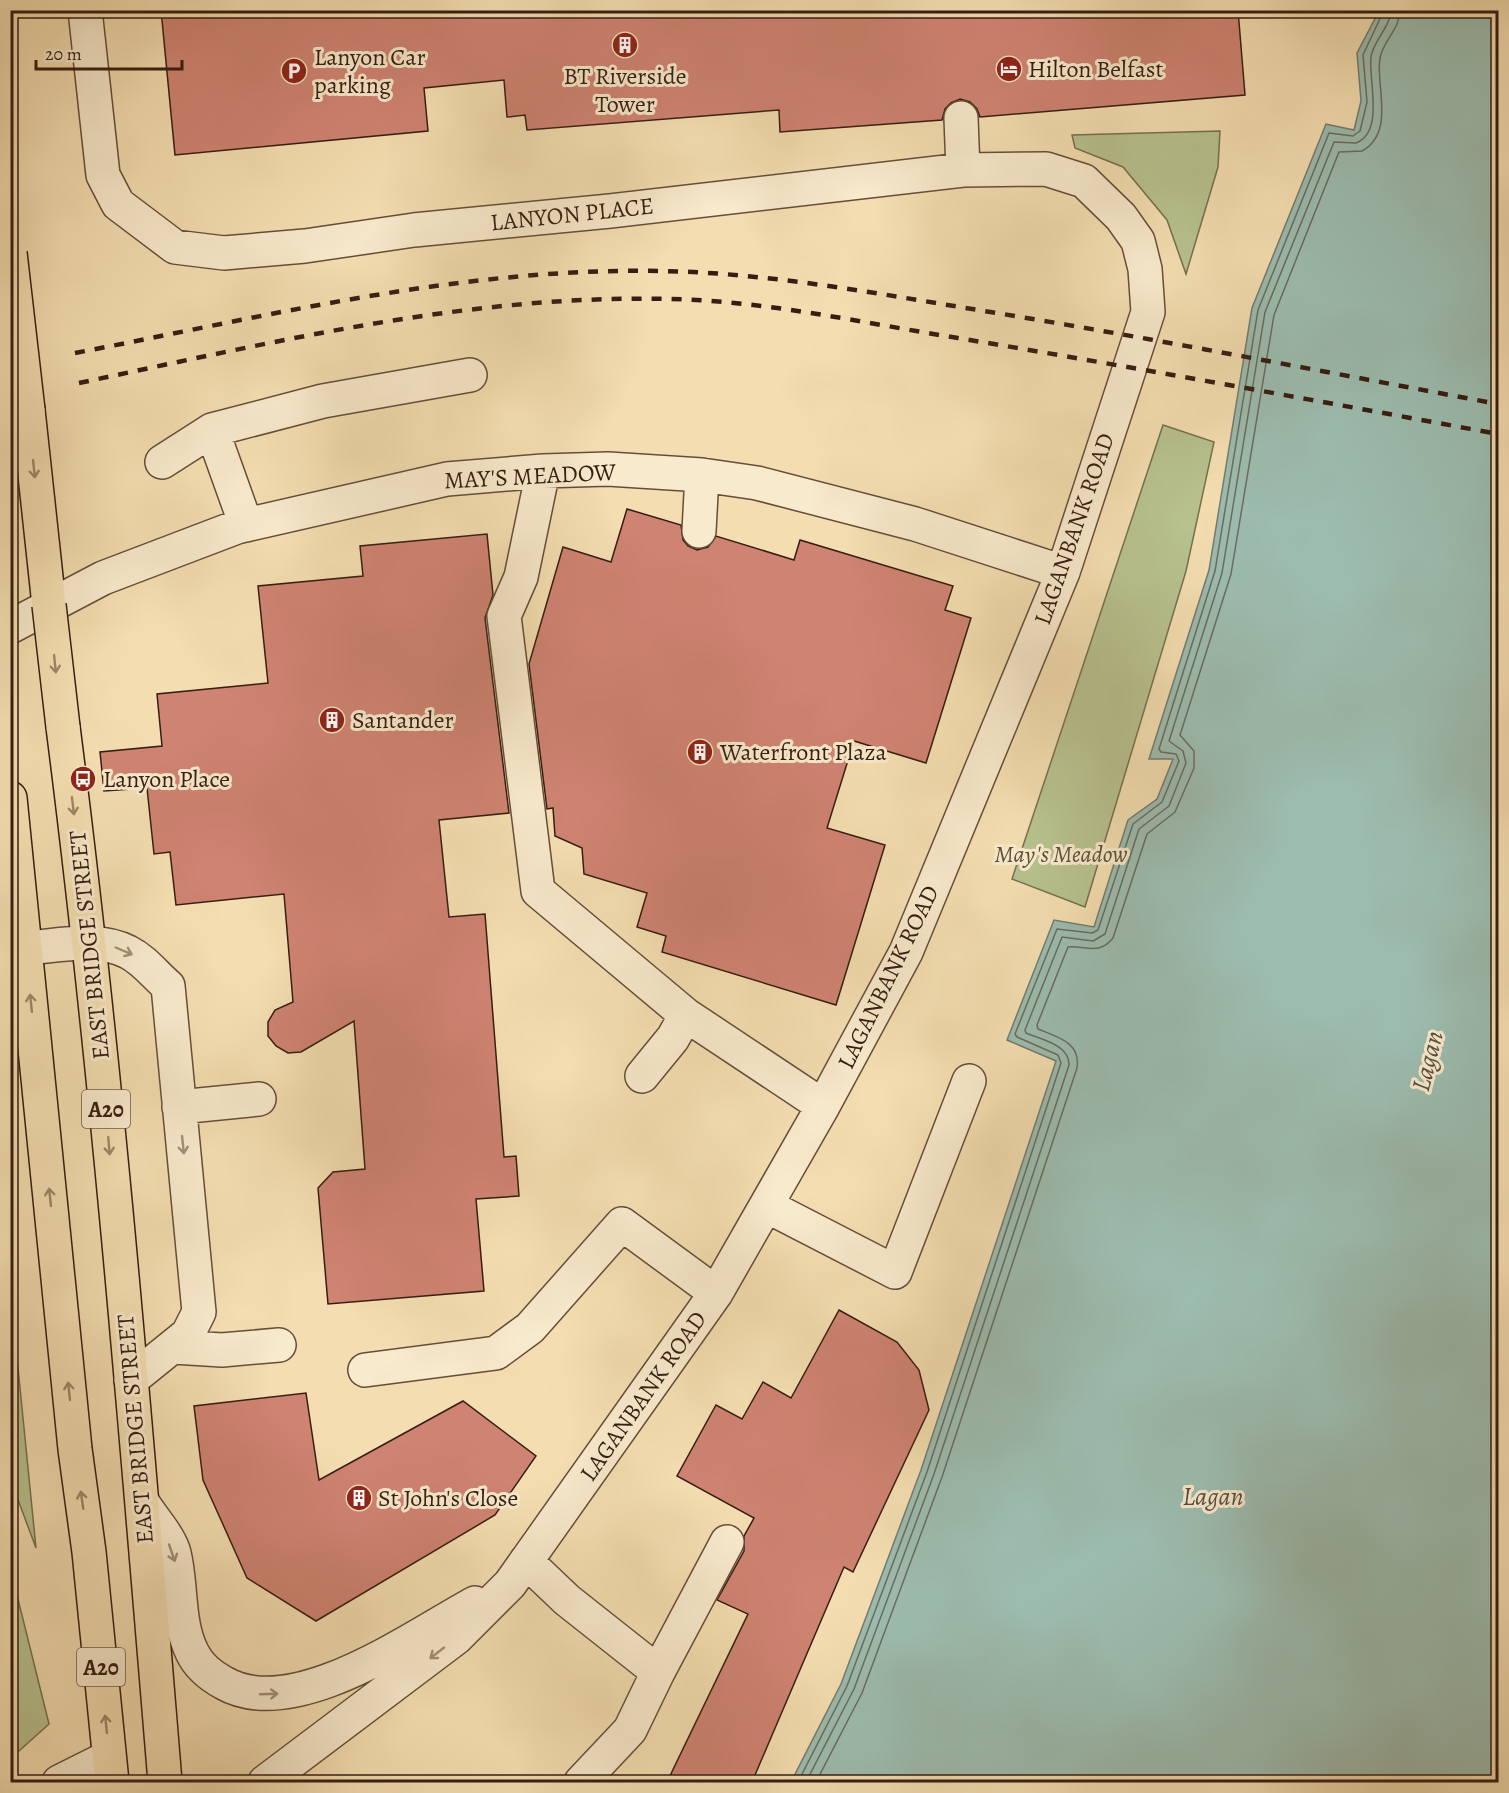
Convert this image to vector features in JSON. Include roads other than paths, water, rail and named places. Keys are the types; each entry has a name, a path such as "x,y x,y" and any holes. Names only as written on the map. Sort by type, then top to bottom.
{"main road":[{"name":"EAST BRIDGE STREET","path":"10,254 63,727 91,943 143,1503 165,1782"},
{"name":"A20","path":"10,798 75,1449 89,1552 111,1770"}],"street":[{"name":"LANYON PLACE","path":"85,10 103,175 118,204 175,247 224,253 305,246 414,230 610,211 963,170 1046,169 1084,181 1120,218 1138,241 1145,269 1148,312"},
{"path":"961,118 963,170"},
{"name":"LAGANBANK ROAD","path":"265,1782 456,1638 518,1573 716,1293 823,1106 906,951 1063,572 1148,312"},
{"path":"162,462 212,430 323,401 470,375"},
{"path":"212,430 246,525"},
{"name":"MAY'S MEADOW","path":"10,627 103,578 246,525 447,479 543,471 608,469 702,475 757,483 813,496 944,533 1063,572"},
{"path":"543,471 521,577 504,616 538,891 687,1015 823,1106"},
{"path":"699,531 702,475"},
{"path":"25,948 91,943 128,951 168,986 199,1312 188,1334 131,1380"},
{"path":"642,1076 673,1038 687,1015"},
{"path":"767,1206 895,1272 969,1081"},
{"path":"179,1107 259,1099"},
{"path":"365,1370 496,1353 530,1328 622,1224 716,1293"},
{"path":"173,1347 222,1350 279,1345"},
{"name":"LAGANBANK ROAD","path":"143,1503 174,1551 183,1620 192,1653 208,1674 239,1692 268,1695 298,1691 348,1674 518,1573"},
{"path":"581,1782 630,1730 727,1542"},
{"path":"518,1573 567,1600 658,1672"},
{"path":"59,1782 111,1770"}],"water":[{"name":"Lagan","path":"1379,11 1498,11 1498,1782 791,1782 841,1684 921,1470 1056,1061 1007,1040 1054,920 1094,927 1128,820 1157,799 1173,759 1149,759 1209,570 1252,308 1326,124 1354,130 1361,101 1357,53"}],"railway":[{"path":"75,353 293,310 440,285 587,272 662,271 781,280 860,291 1238,355 1498,404"},
{"path":"79,383 299,337 447,313 521,304 596,299 671,299 779,308 1498,434"}],"place":[{"name":"BT Riverside Tower","path":"625,45"},
{"name":"Hilton Belfast","path":"1009,69"},
{"name":"Lanyon Car parking","path":"294,71"},
{"name":"Santander","path":"332,720"},
{"name":"Waterfront Plaza","path":"700,752"},
{"name":"Lanyon Place","path":"83,779"},
{"name":"St John's Close","path":"359,1498"}],"park label":[{"name":"May's Meadow","path":"1061,854"}]}
